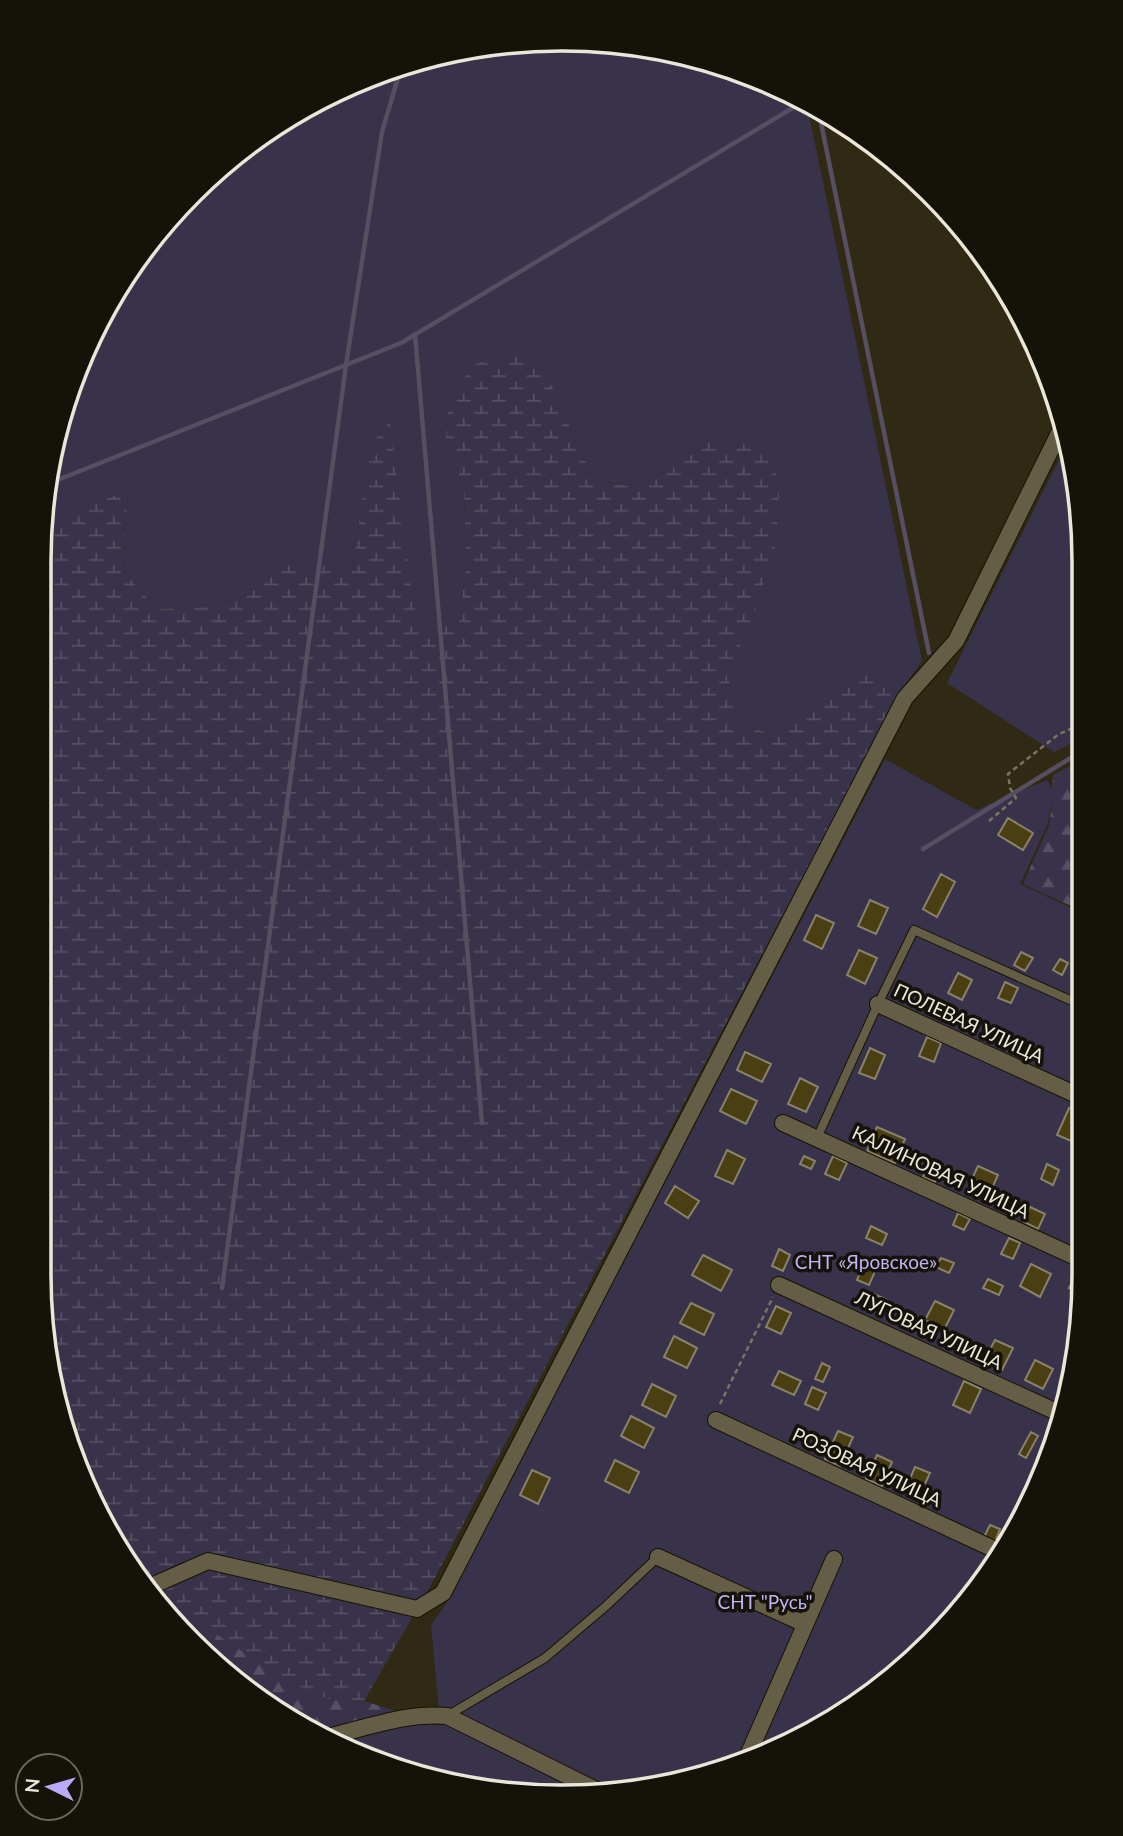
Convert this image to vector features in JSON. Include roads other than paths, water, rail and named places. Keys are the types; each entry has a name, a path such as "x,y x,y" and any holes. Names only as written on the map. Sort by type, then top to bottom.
{"street":[{"path":"156,1584 208,1561 417,1609 443,1593 905,698 956,641 1057,438"},
{"name":"ПОЛЕВАЯ УЛИЦА","path":"878,1004 1072,1093"},
{"name":"КАЛИНОВАЯ УЛИЦА","path":"783,1123 1072,1255"},
{"name":"ЛУГОВАЯ УЛИЦА","path":"779,1285 1054,1411"},
{"name":"РОЗОВАЯ УЛИЦА","path":"716,1420 992,1548"},
{"path":"658,1557 805,1624"},
{"path":"751,1748 834,1559"},
{"path":"339,1734 410,1717 429,1714 447,1716 585,1784"}],"lane":[{"path":"817,1138 914,930 1072,1001"},
{"path":"447,1716 545,1658 658,1557"}],"waterway":[{"path":"222,1288 346,365 382,132 398,78"},
{"path":"58,480 401,343 794,107"},
{"path":"821,121 929,653"},
{"path":"415,334 482,1123"},
{"path":"923,849 1072,757"}],"park label":[{"name":"СНТ «Яровское»","path":"866,1262"},
{"name":"СНТ \"Русь\"","path":"765,1602"}]}
